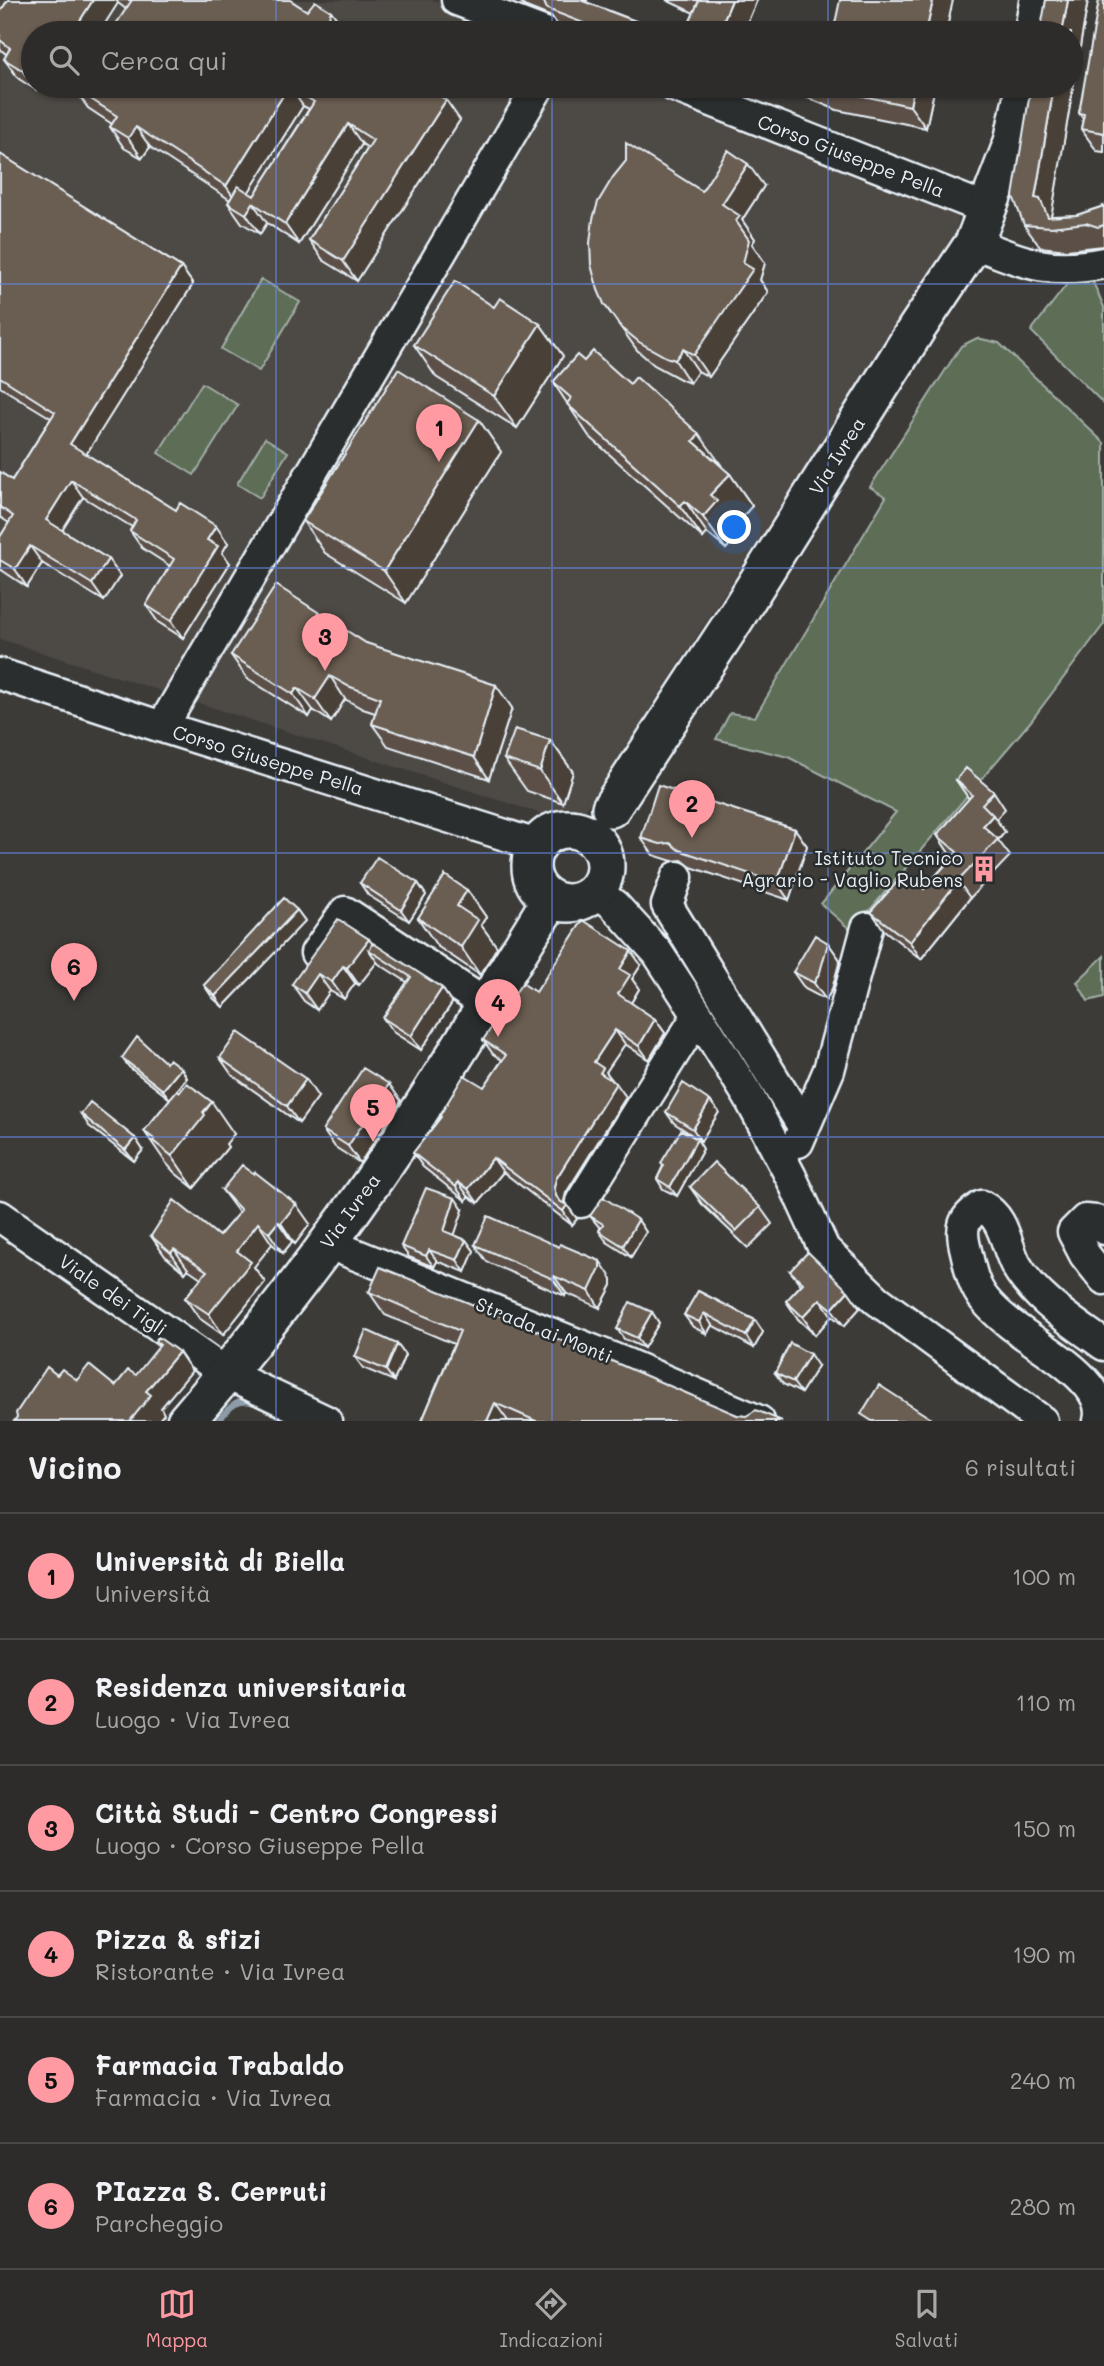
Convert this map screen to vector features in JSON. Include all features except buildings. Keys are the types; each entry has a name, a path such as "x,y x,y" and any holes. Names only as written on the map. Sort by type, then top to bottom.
{"main road":[{"path":"1035,21 1039,0"},
{"name":"Via Ivrea","path":"603,820 729,628 974,243 989,210 1013,142 1022,98"},
{"path":"603,820 600,846 606,869 603,881 596,891 575,902 551,899 541,892 531,869 537,845 545,836 557,830 582,830 603,820"},
{"name":"Via Ivrea","path":"186,1421 227,1374 327,1244 396,1148 551,899"}],"street":[{"path":"457,0 513,21"},
{"path":"162,727 532,98"},
{"name":"Corso Giuseppe Pella","path":"704,98 989,210"},
{"path":"974,243 1027,264 1048,268 1104,263"},
{"name":"Corso Giuseppe Pella","path":"0,674 537,845"},
{"path":"677,877 667,905 804,1128"},
{"path":"596,891 614,905 657,953 698,1015 750,1097 824,1248 877,1300 1042,1421"},
{"path":"300,975 345,912 487,1005"},
{"path":"787,1168 829,1070 867,928"},
{"path":"581,1202 698,1015"},
{"path":"1100,1421 1101,1409 1090,1387 1008,1322 985,1300 973,1280 962,1234 965,1220 971,1213 982,1206 992,1211 999,1221 1016,1265 1034,1289 1056,1310 1104,1345"},
{"name":"Viale dei Tigli","path":"0,1216 227,1374"},
{"path":"1104,1229 1096,1221 1085,1220 1073,1232 1085,1255 1104,1279"},
{"name":"Strada ai Monti","path":"327,1244 629,1365 759,1421"},
{"path":"227,1374 326,1421"}],"shaded area":[{"path":"0,0 432,0 485,21 21,21 21,98 675,98 959,212 957,231 576,825 0,639"}],"green space":[{"path":"261,279 300,302 259,371 221,349"},
{"path":"1071,279 1092,280 1104,307 1104,404 1031,331"},
{"path":"977,338 999,343 1104,443 1104,624 1031,721 852,931 821,904 896,812 788,757 716,739 730,713 755,717 886,497 870,487 961,346"},
{"path":"202,383 238,405 194,475 158,453"},
{"path":"265,438 288,452 260,498 237,484"},
{"path":"1104,956 1104,997 1088,1001 1077,982"}],"waterway":[{"path":"218,1421 238,1403 255,1403"}],"place":[{"name":"Università di Biella","path":"439,462"},
{"name":"Città Studi - Centro Congressi","path":"325,671"},
{"name":"Residenza universitaria","path":"692,838"},
{"name":"Istituto Tecnico Agrario - Vaglio Rubens","path":"984,869"},
{"name":"PIazza S. Cerruti","path":"74,1001"},
{"name":"Pizza & sfizi","path":"498,1037"},
{"name":"Farmacia Trabaldo","path":"373,1142"}]}
